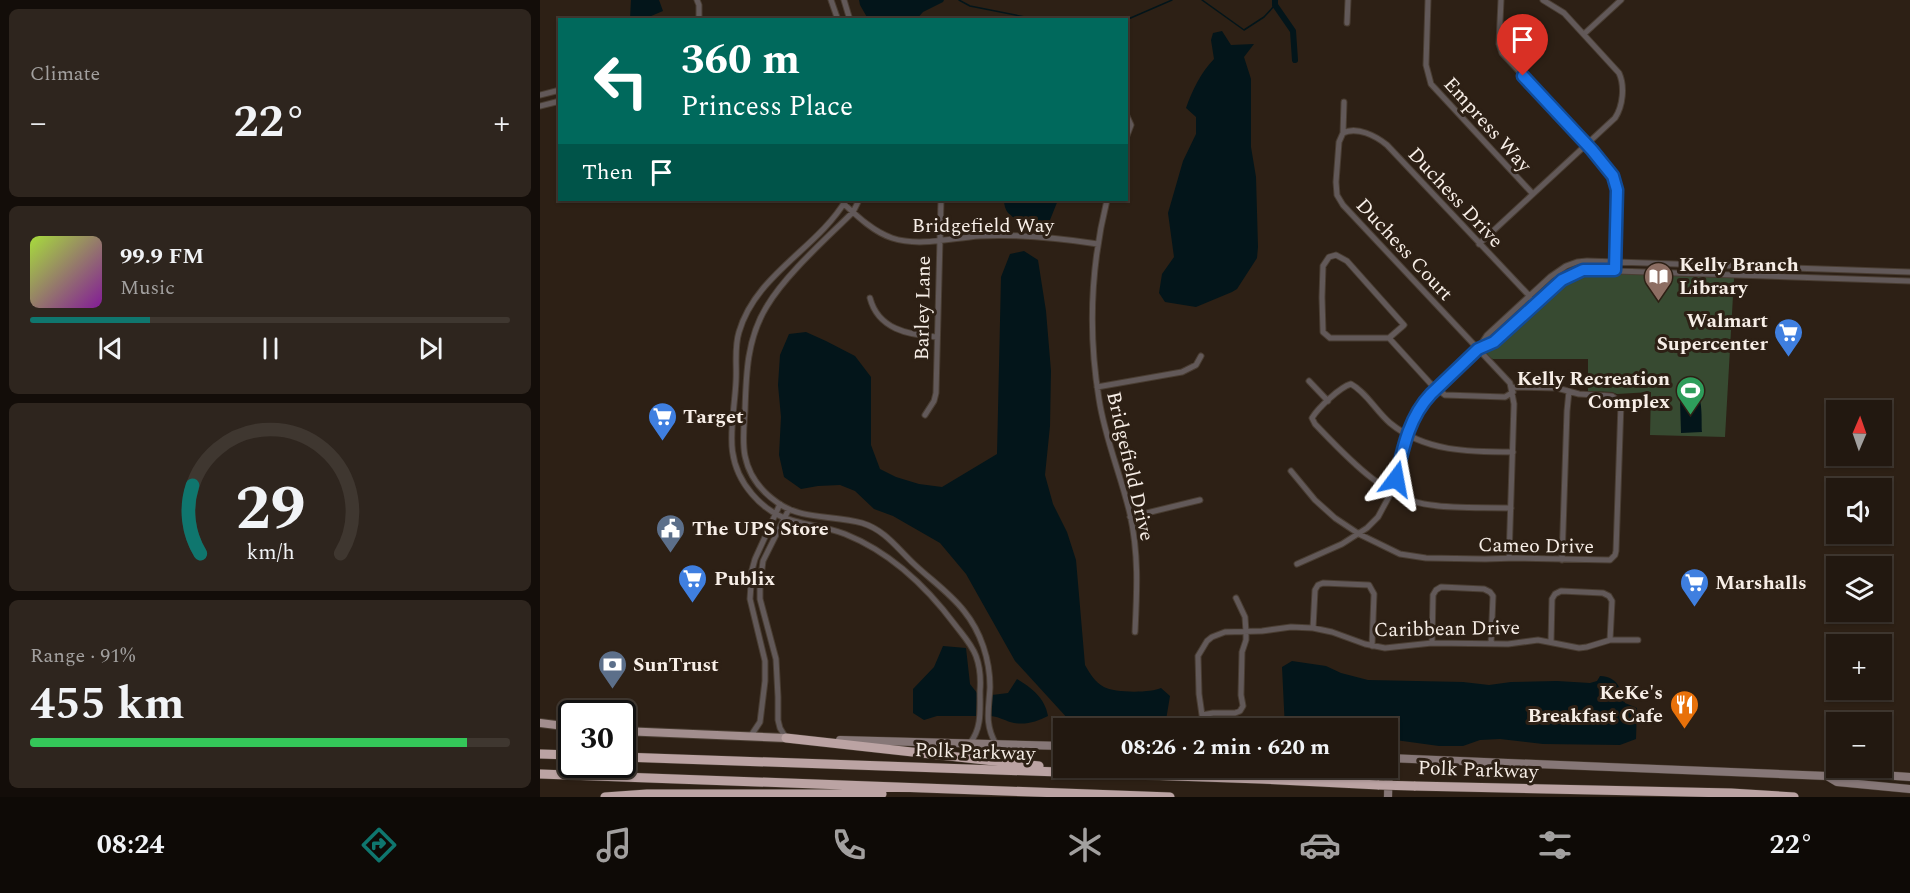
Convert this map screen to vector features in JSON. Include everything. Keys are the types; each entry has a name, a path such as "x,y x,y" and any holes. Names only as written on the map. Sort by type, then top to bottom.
{"highway":[{"path":"786,738 1053,769"},
{"path":"540,754 558,755"},
{"name":"Polk Parkway","path":"636,758 1053,773"},
{"name":"Polk Parkway","path":"540,774 1170,797"},
{"name":"Polk Parkway","path":"1248,778 1379,785 1731,793 1794,797"},
{"path":"605,797 648,794 991,792"}],"main road":[{"path":"540,723 558,725"},
{"path":"636,732 1053,746"},
{"path":"1398,758 1826,776"},
{"path":"1892,776 1910,777"},
{"path":"1388,778 1388,797"},
{"path":"1830,778 1837,782 1910,789"}],"street":[{"path":"697,0 699,18"},
{"path":"831,0 837,18"},
{"path":"844,0 849,18"},
{"path":"1347,23 1348,0"},
{"name":"Empress Way","path":"1428,0 1426,65 1431,84 1532,193"},
{"path":"1501,0 1499,44 1502,53 1610,171 1617,190 1615,270"},
{"path":"1479,244 1620,111 1622,84 1619,73 1564,13 1543,0"},
{"path":"1584,34 1621,0"},
{"path":"540,95 558,90"},
{"path":"540,106 558,102"},
{"name":"Duchess Court","path":"1344,102 1343,133 1339,142 1337,195 1372,237 1510,383 1512,390"},
{"path":"1128,118 1131,125 1128,133"},
{"name":"Duchess Drive","path":"1343,133 1354,130 1381,140 1537,304"},
{"path":"858,201 853,212 776,293 759,319 751,342 747,366 743,443 746,458 758,485 780,504 809,515 859,522 876,529 891,540 954,599 976,629 986,656 989,676 988,727 996,744"},
{"name":"Barley Lane","path":"925,415 936,393 941,201"},
{"name":"Bridgefield Drive","path":"1107,201 1098,243 1092,321 1097,387 1109,447 1130,516 1138,593 1135,632"},
{"path":"845,202 831,220 766,284 744,316 738,334 735,398 731,425 735,467 752,494 775,514 859,540 888,558 912,577 943,609 975,653 980,669 978,730 970,743"},
{"name":"Bridgefield Way","path":"845,202 853,212 874,228 893,238 914,241 1011,236 1098,243"},
{"path":"1389,338 1404,325 1347,261 1336,255 1329,257 1323,266 1323,332 1330,338 1389,338 1437,389"},
{"path":"1298,564 1342,544 1359,534 1378,517 1392,490 1406,433 1425,400 1478,349 1487,335 1550,277 1566,266 1587,261 1910,272"},
{"path":"1478,349 1494,342 1562,280 1575,273 1592,269 1910,281"},
{"path":"870,298 876,315 889,325 913,334 937,337"},
{"path":"1097,387 1182,372 1196,365 1201,356"},
{"path":"1309,381 1328,401"},
{"path":"1511,508 1430,505 1401,496 1363,472 1315,424 1312,418 1346,385 1353,384 1383,417 1414,438 1440,447 1464,451 1513,452"},
{"name":"Cameo Drive","path":"1291,471 1323,509 1348,528 1391,550 1411,556 1607,561 1613,558 1616,551 1621,403 1612,396 1557,388 1512,390 1505,397 1450,396 1437,389"},
{"path":"1509,558 1513,452 1512,390"},
{"path":"1562,560 1569,391"},
{"path":"1130,516 1200,500"},
{"path":"750,737 760,722 765,681 765,661 750,599 752,570 780,504"},
{"path":"786,738 777,720 776,659 760,598 760,584 763,561 789,509"},
{"path":"1313,628 1315,590 1318,585 1323,583 1369,585 1374,594 1372,646"},
{"path":"1432,643 1433,595 1441,587 1484,588 1490,592 1493,596 1491,644"},
{"path":"1551,642 1552,599 1561,591 1603,593 1609,596 1612,601 1610,640"},
{"path":"1202,715 1235,713 1242,709 1242,652 1246,632 1245,617 1236,598"},
{"name":"Caribbean Drive","path":"1202,718 1197,663 1203,646 1219,634 1291,627 1313,628 1372,646 1394,648 1432,643 1491,644 1538,640 1579,648 1610,640 1638,640"}],"green space":[{"path":"1586,273 1734,278 1725,437 1650,435 1651,392 1617,394 1588,391 1588,359 1493,359 1483,350 1496,345 1563,283"}],"shaded area":[{"path":"631,0 659,0 663,11 646,18 630,18"},
{"path":"859,0 944,0 923,12 918,18 867,18"},
{"path":"1222,31 1231,45 1254,44 1244,57 1251,79 1251,147 1256,177 1257,258 1237,289 1196,307 1165,302 1159,293 1162,274 1174,257 1168,213 1183,161 1196,134 1196,117 1186,108 1197,82 1214,59 1211,40 1213,33"},
{"path":"1004,201 1058,201 1050,220 1043,225 1017,219 1005,207"},
{"path":"1024,251 1038,260 1046,311 1051,371 1050,426 1045,475 1053,504 1067,532 1076,560 1085,665 1095,680 1109,689 1141,691 1161,688 1170,696 1166,718 1067,718 1015,661 966,574 940,543 893,516 874,509 855,491 840,485 801,489 784,477 779,455 780,355 789,334 806,332 855,356 871,377 871,445 880,469 919,484 942,487 997,454 1001,277 1010,254"},
{"name":"Kelly Recreation Complex","path":"1689,389 1697,392 1702,415 1702,432 1681,433 1680,399 1677,390"},
{"path":"943,646 966,648 970,684 977,693 976,716 937,716 924,720 913,713 913,689 934,667"},
{"path":"1292,661 1326,666 1341,673 1368,680 1463,682 1489,685 1557,681 1590,683 1597,681 1600,676 1606,677 1615,681 1625,703 1637,708 1636,739 1620,745 1543,744 1500,739 1480,740 1463,746 1439,746 1398,740 1398,718 1284,718 1282,667"},
{"path":"1017,679 1037,694 1048,716 1034,722 1020,724 991,716 992,695 1008,693"}],"waterway":[{"path":"959,0 970,6 1030,18"},
{"path":"1128,19 1172,0"},
{"path":"1202,0 1244,30 1264,17 1275,5"},
{"path":"1275,0 1275,5 1293,31 1295,60"}],"place":[{"name":"Kelly Branch Library","path":"1658,302"},
{"name":"Walmart Supercenter","path":"1789,358"},
{"name":"Kelly Recreation Complex","path":"1691,416"},
{"name":"Target","path":"662,442"},
{"name":"The UPS Store","path":"671,554"},
{"name":"Publix","path":"693,604"},
{"name":"Marshalls","path":"1694,608"},
{"name":"SunTrust","path":"612,690"},
{"name":"KeKe's Breakfast Cafe","path":"1684,730"}],"route":[{"path":"1396,479 1406,433 1425,400 1478,349 1494,342 1568,276 1583,270 1615,270 1617,190 1613,176 1523,76"}]}
